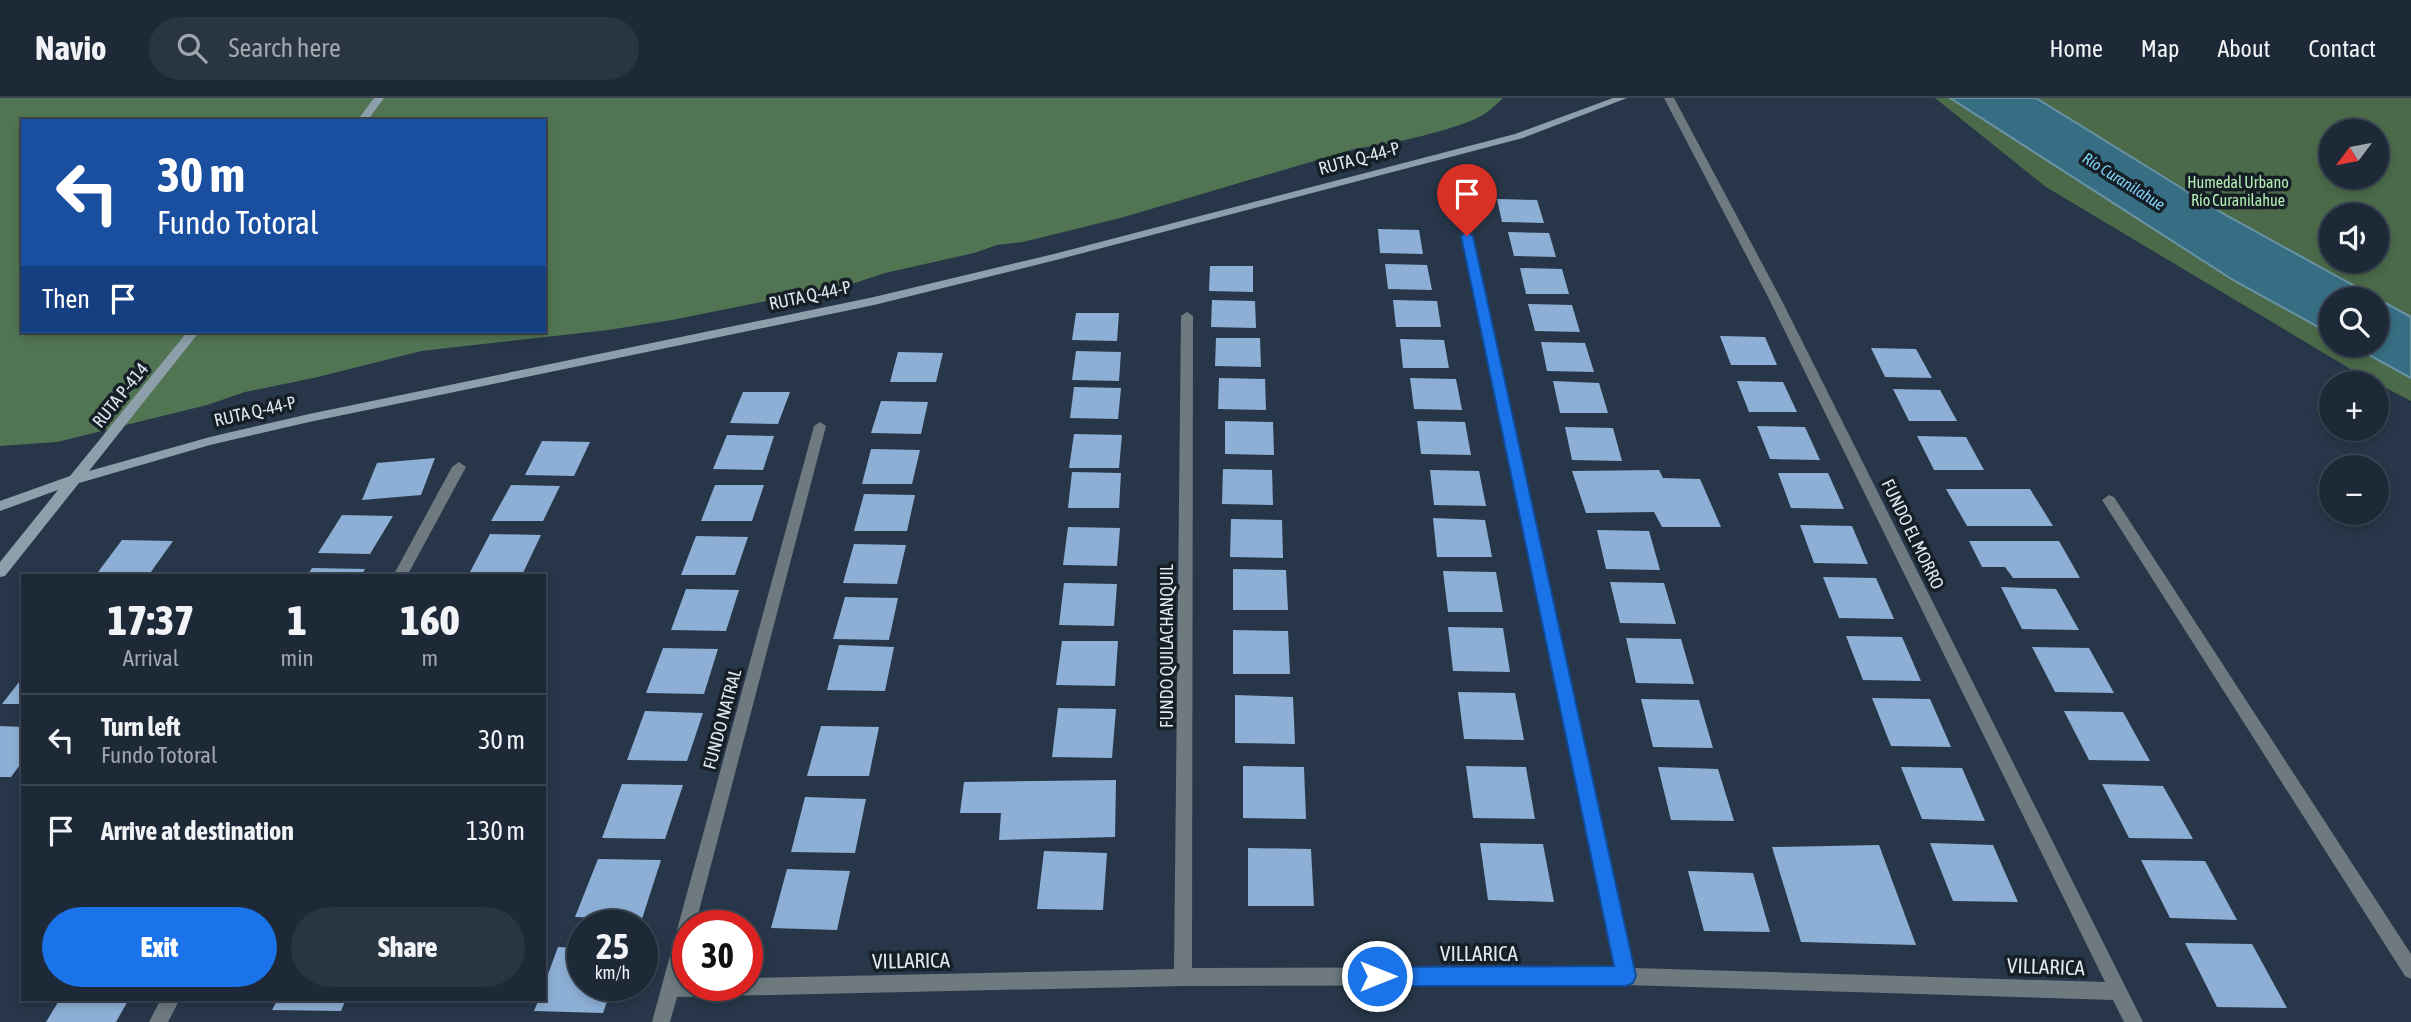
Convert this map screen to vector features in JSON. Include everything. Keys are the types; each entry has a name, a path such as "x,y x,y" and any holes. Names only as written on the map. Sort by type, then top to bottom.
{"street":[{"path":"363,119 379,98"},
{"name":"RUTA Q-44-P","path":"0,506 73,480 210,441 874,301 1056,257 1520,136 1622,98"},
{"name":"FUNDO EL MORRO","path":"1669,98 1775,299 2134,1022"},
{"path":"1467,236 1626,976"},
{"name":"FUNDO QUILACHANQUIL","path":"1183,977 1187,316"},
{"name":"RUTA P-414","path":"0,572 192,333"},
{"name":"FUNDO NATRAL","path":"661,1022 820,426"},
{"path":"401,574 459,467"},
{"path":"2109,500 2411,970"},
{"name":"VILLARICA","path":"670,988 1183,977 1626,976 2119,990"},
{"path":"158,1022 170,1001"}],"green space":[{"path":"0,98 1503,98 1476,119 1461,125 1405,140 1358,148 1124,217 1023,242 997,245 855,283 672,320 421,351 245,392 207,405 57,442 0,446"},
{"name":"Humedal Urbano Río Curanilahue","path":"1935,98 2411,98 2411,401 2389,390 2389,371 2354,371 2331,357 2389,357 2389,287 2319,287 2319,350 2046,187"}],"water":[{"name":"Río Curanilahue","path":"1950,98 2036,98 2222,213 2319,266 2319,273 2331,273 2356,287 2319,287 2319,327 2233,280"},
{"path":"2389,305 2411,317 2411,378 2373,357 2389,357"}],"building":[{"path":"1497,199 1537,200 1544,223 1502,222"},
{"path":"1378,229 1419,230 1423,254 1380,253"},
{"path":"1508,232 1549,233 1556,257 1514,256"},
{"path":"1385,264 1427,265 1432,290 1388,289"},
{"path":"1210,266 1253,266 1253,292 1209,291"},
{"path":"1520,268 1562,269 1569,294 1526,294"},
{"path":"1212,300 1255,301 1256,328 1211,327"},
{"path":"1393,300 1437,301 1441,327 1396,327"},
{"path":"1528,304 1572,305 1580,332 1535,331"},
{"path":"1076,313 1119,313 1117,341 1072,340"},
{"path":"1720,336 1765,337 1777,365 1731,365"},
{"path":"1216,338 1260,338 1261,367 1215,366"},
{"path":"1400,339 1444,340 1449,368 1403,368"},
{"path":"1541,342 1585,343 1594,372 1547,371"},
{"path":"1871,348 1916,349 1932,378 1885,377"},
{"path":"1076,351 1121,352 1119,381 1072,380"},
{"path":"898,352 943,353 936,382 890,382"},
{"path":"1219,378 1265,379 1266,410 1218,409"},
{"path":"1410,378 1456,379 1462,410 1414,409"},
{"path":"1553,381 1599,383 1608,413 1560,413"},
{"path":"1737,381 1783,382 1797,412 1749,412"},
{"path":"1074,387 1121,388 1118,419 1070,418"},
{"path":"1893,389 1940,390 1957,421 1909,421"},
{"path":"743,392 790,392 778,424 730,423"},
{"path":"881,401 928,402 921,434 871,433"},
{"path":"1225,421 1273,422 1274,455 1225,454"},
{"path":"1417,421 1465,422 1471,455 1421,454"},
{"path":"1757,426 1805,427 1820,460 1770,459"},
{"path":"1565,427 1613,428 1622,461 1572,460"},
{"path":"1074,434 1122,435 1119,468 1069,468"},
{"path":"727,435 774,436 763,470 713,469"},
{"path":"1917,436 1966,437 1984,470 1934,470"},
{"path":"542,441 590,442 574,476 525,475"},
{"path":"871,449 920,450 912,484 862,484"},
{"path":"435,458 421,495 362,500 377,463"},
{"path":"1223,469 1272,470 1273,505 1222,504"},
{"path":"1430,470 1479,471 1486,506 1434,505"},
{"path":"1659,470 1663,478 1700,479 1721,527 1662,527 1654,512 1586,513 1572,471"},
{"path":"1072,472 1121,473 1119,508 1068,508"},
{"path":"1778,473 1828,473 1844,509 1791,508"},
{"path":"511,485 560,486 543,521 491,521"},
{"path":"715,485 764,485 752,521 701,521"},
{"path":"1946,489 2030,489 2053,526 1967,526"},
{"path":"864,494 915,495 907,531 854,531"},
{"path":"342,515 393,516 370,554 318,553"},
{"path":"1433,518 1485,520 1492,557 1437,557"},
{"path":"1231,519 1282,520 1283,558 1230,557"},
{"path":"1800,525 1852,526 1868,564 1814,563"},
{"path":"1068,527 1120,528 1117,566 1063,565"},
{"path":"1597,530 1649,531 1660,570 1606,569"},
{"path":"490,534 541,535 523,573 470,572"},
{"path":"696,536 748,537 735,575 681,575"},
{"path":"122,540 173,541 149,574 96,574"},
{"path":"1969,541 2059,541 2080,578 2013,578 2005,567 1982,567"},
{"path":"854,544 906,545 897,584 843,583"},
{"path":"312,568 365,569 362,574 308,574"},
{"path":"1233,569 1286,570 1288,610 1233,610"},
{"path":"1443,571 1496,572 1503,612 1448,612"},
{"path":"1823,577 1876,578 1894,619 1839,618"},
{"path":"1610,582 1664,583 1676,624 1620,623"},
{"path":"1064,583 1117,584 1114,626 1059,625"},
{"path":"2001,587 2056,589 2079,630 2022,629"},
{"path":"686,589 739,590 726,631 671,630"},
{"path":"845,597 898,598 889,640 833,639"},
{"path":"1448,627 1503,628 1510,672 1453,671"},
{"path":"1233,630 1288,631 1290,674 1233,674"},
{"path":"1846,636 1902,637 1921,681 1863,680"},
{"path":"1626,638 1681,639 1694,684 1636,683"},
{"path":"1062,641 1118,641 1115,686 1056,685"},
{"path":"839,645 894,647 885,691 827,690"},
{"path":"2032,647 2089,648 2114,693 2055,692"},
{"path":"663,648 718,649 704,694 646,693"},
{"path":"21,680 21,704 2,704"},
{"path":"1458,692 1515,693 1524,740 1464,739"},
{"path":"1235,695 1293,697 1295,744 1235,743"},
{"path":"1872,698 1930,699 1951,747 1891,746"},
{"path":"1641,699 1699,700 1713,748 1653,747"},
{"path":"1058,708 1116,709 1112,758 1052,757"},
{"path":"645,711 703,713 687,761 627,760"},
{"path":"2064,711 2123,712 2150,761 2089,760"},
{"path":"0,726 21,727 21,764 11,777 0,777"},
{"path":"821,726 879,727 869,776 807,776"},
{"path":"1243,766 1304,767 1306,819 1243,818"},
{"path":"1466,766 1526,767 1535,819 1473,818"},
{"path":"1658,767 1718,769 1734,821 1671,820"},
{"path":"1901,767 1962,768 1985,821 1922,819"},
{"path":"1116,780 1115,837 999,840 1001,813 960,813 964,782"},
{"path":"622,784 683,785 665,839 602,838"},
{"path":"2102,784 2163,786 2193,839 2129,838"},
{"path":"805,797 866,799 855,853 791,852"},
{"path":"1480,843 1543,844 1554,902 1488,900"},
{"path":"1930,843 1993,845 2018,902 1953,901"},
{"path":"1879,845 1916,945 1801,942 1772,847"},
{"path":"1248,848 1311,849 1314,906 1248,906"},
{"path":"1044,851 1107,853 1103,910 1037,909"},
{"path":"598,859 661,860 645,910 578,910"},
{"path":"2141,860 2205,861 2237,920 2170,918"},
{"path":"787,869 850,871 837,930 771,928"},
{"path":"1688,871 1753,873 1770,932 1704,931"},
{"path":"2185,943 2252,944 2287,1008 2217,1007"},
{"path":"558,947 567,947 567,1001 607,1001 603,1013 534,1011 538,1001 546,1001 546,980"},
{"path":"59,1001 128,1001 116,1022 46,1022"},
{"path":"277,1001 345,1001 341,1011 272,1010"}],"route":[{"path":"1377,976 1626,976 1467,236"}]}
